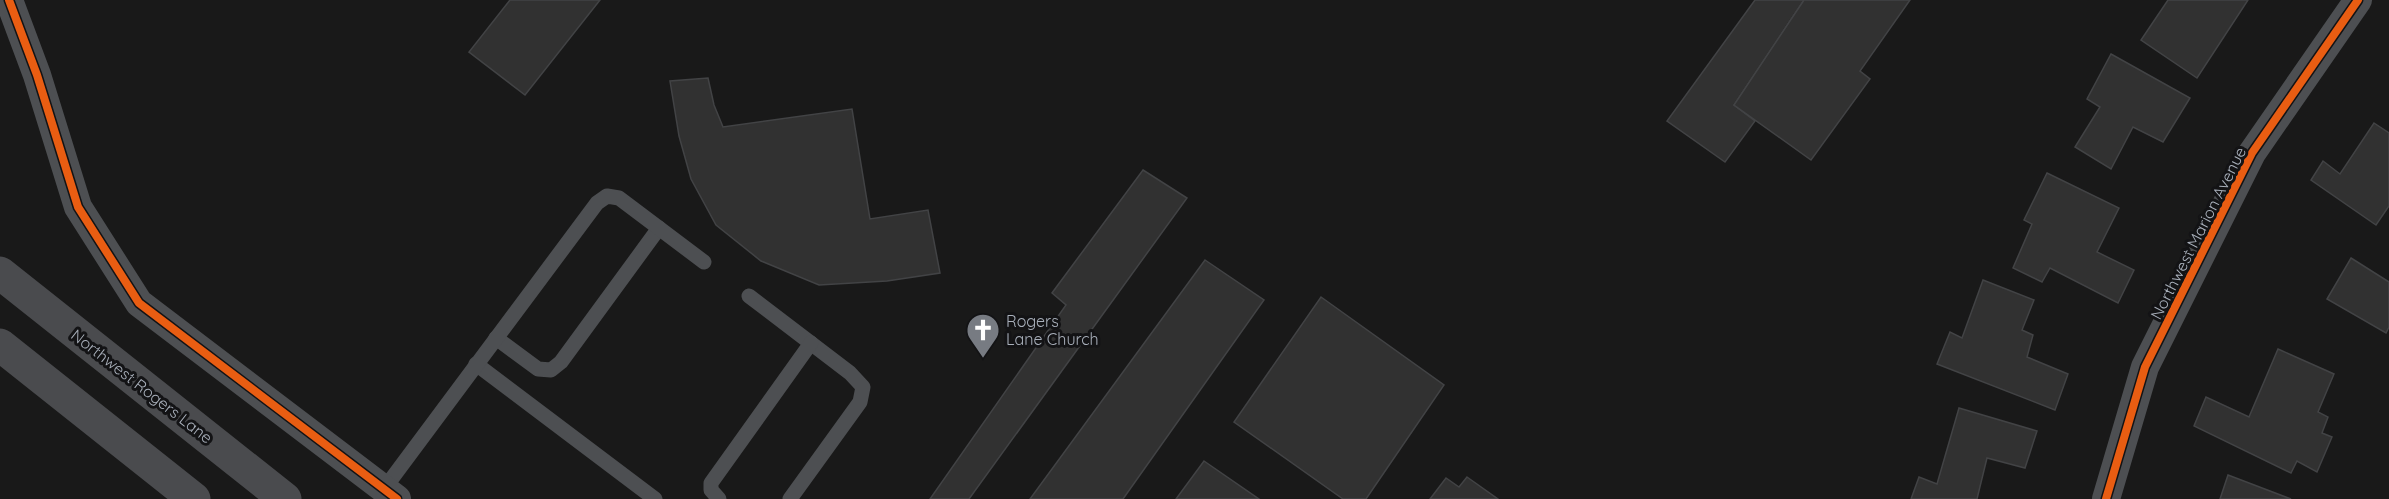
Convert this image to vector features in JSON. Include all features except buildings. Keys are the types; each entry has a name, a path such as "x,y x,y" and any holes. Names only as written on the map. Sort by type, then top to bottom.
{"highway":[{"name":"Northwest Rogers Lane","path":"0,273 285,499"},
{"path":"0,345 194,499"}],"street":[{"path":"9,0 37,75 78,207 139,303 391,494"},
{"name":"Northwest Marion Avenue","path":"2106,499 2145,367 2252,153 2358,0"}],"lane":[{"path":"391,494 476,364 597,202 607,196 619,198 704,262"},
{"path":"496,338 538,369 551,370 561,362 658,228"},
{"path":"749,297 850,373 863,387 860,402 790,499"},
{"path":"719,499 711,490 711,483 811,343"},
{"path":"476,364 655,499"}],"cycle path":[{"path":"9,0 37,75 78,207 139,303 397,499"},
{"path":"2106,499 2145,367 2252,153 2358,0"}],"place":[{"name":"Rogers Lane Church","path":"983,359"}]}
